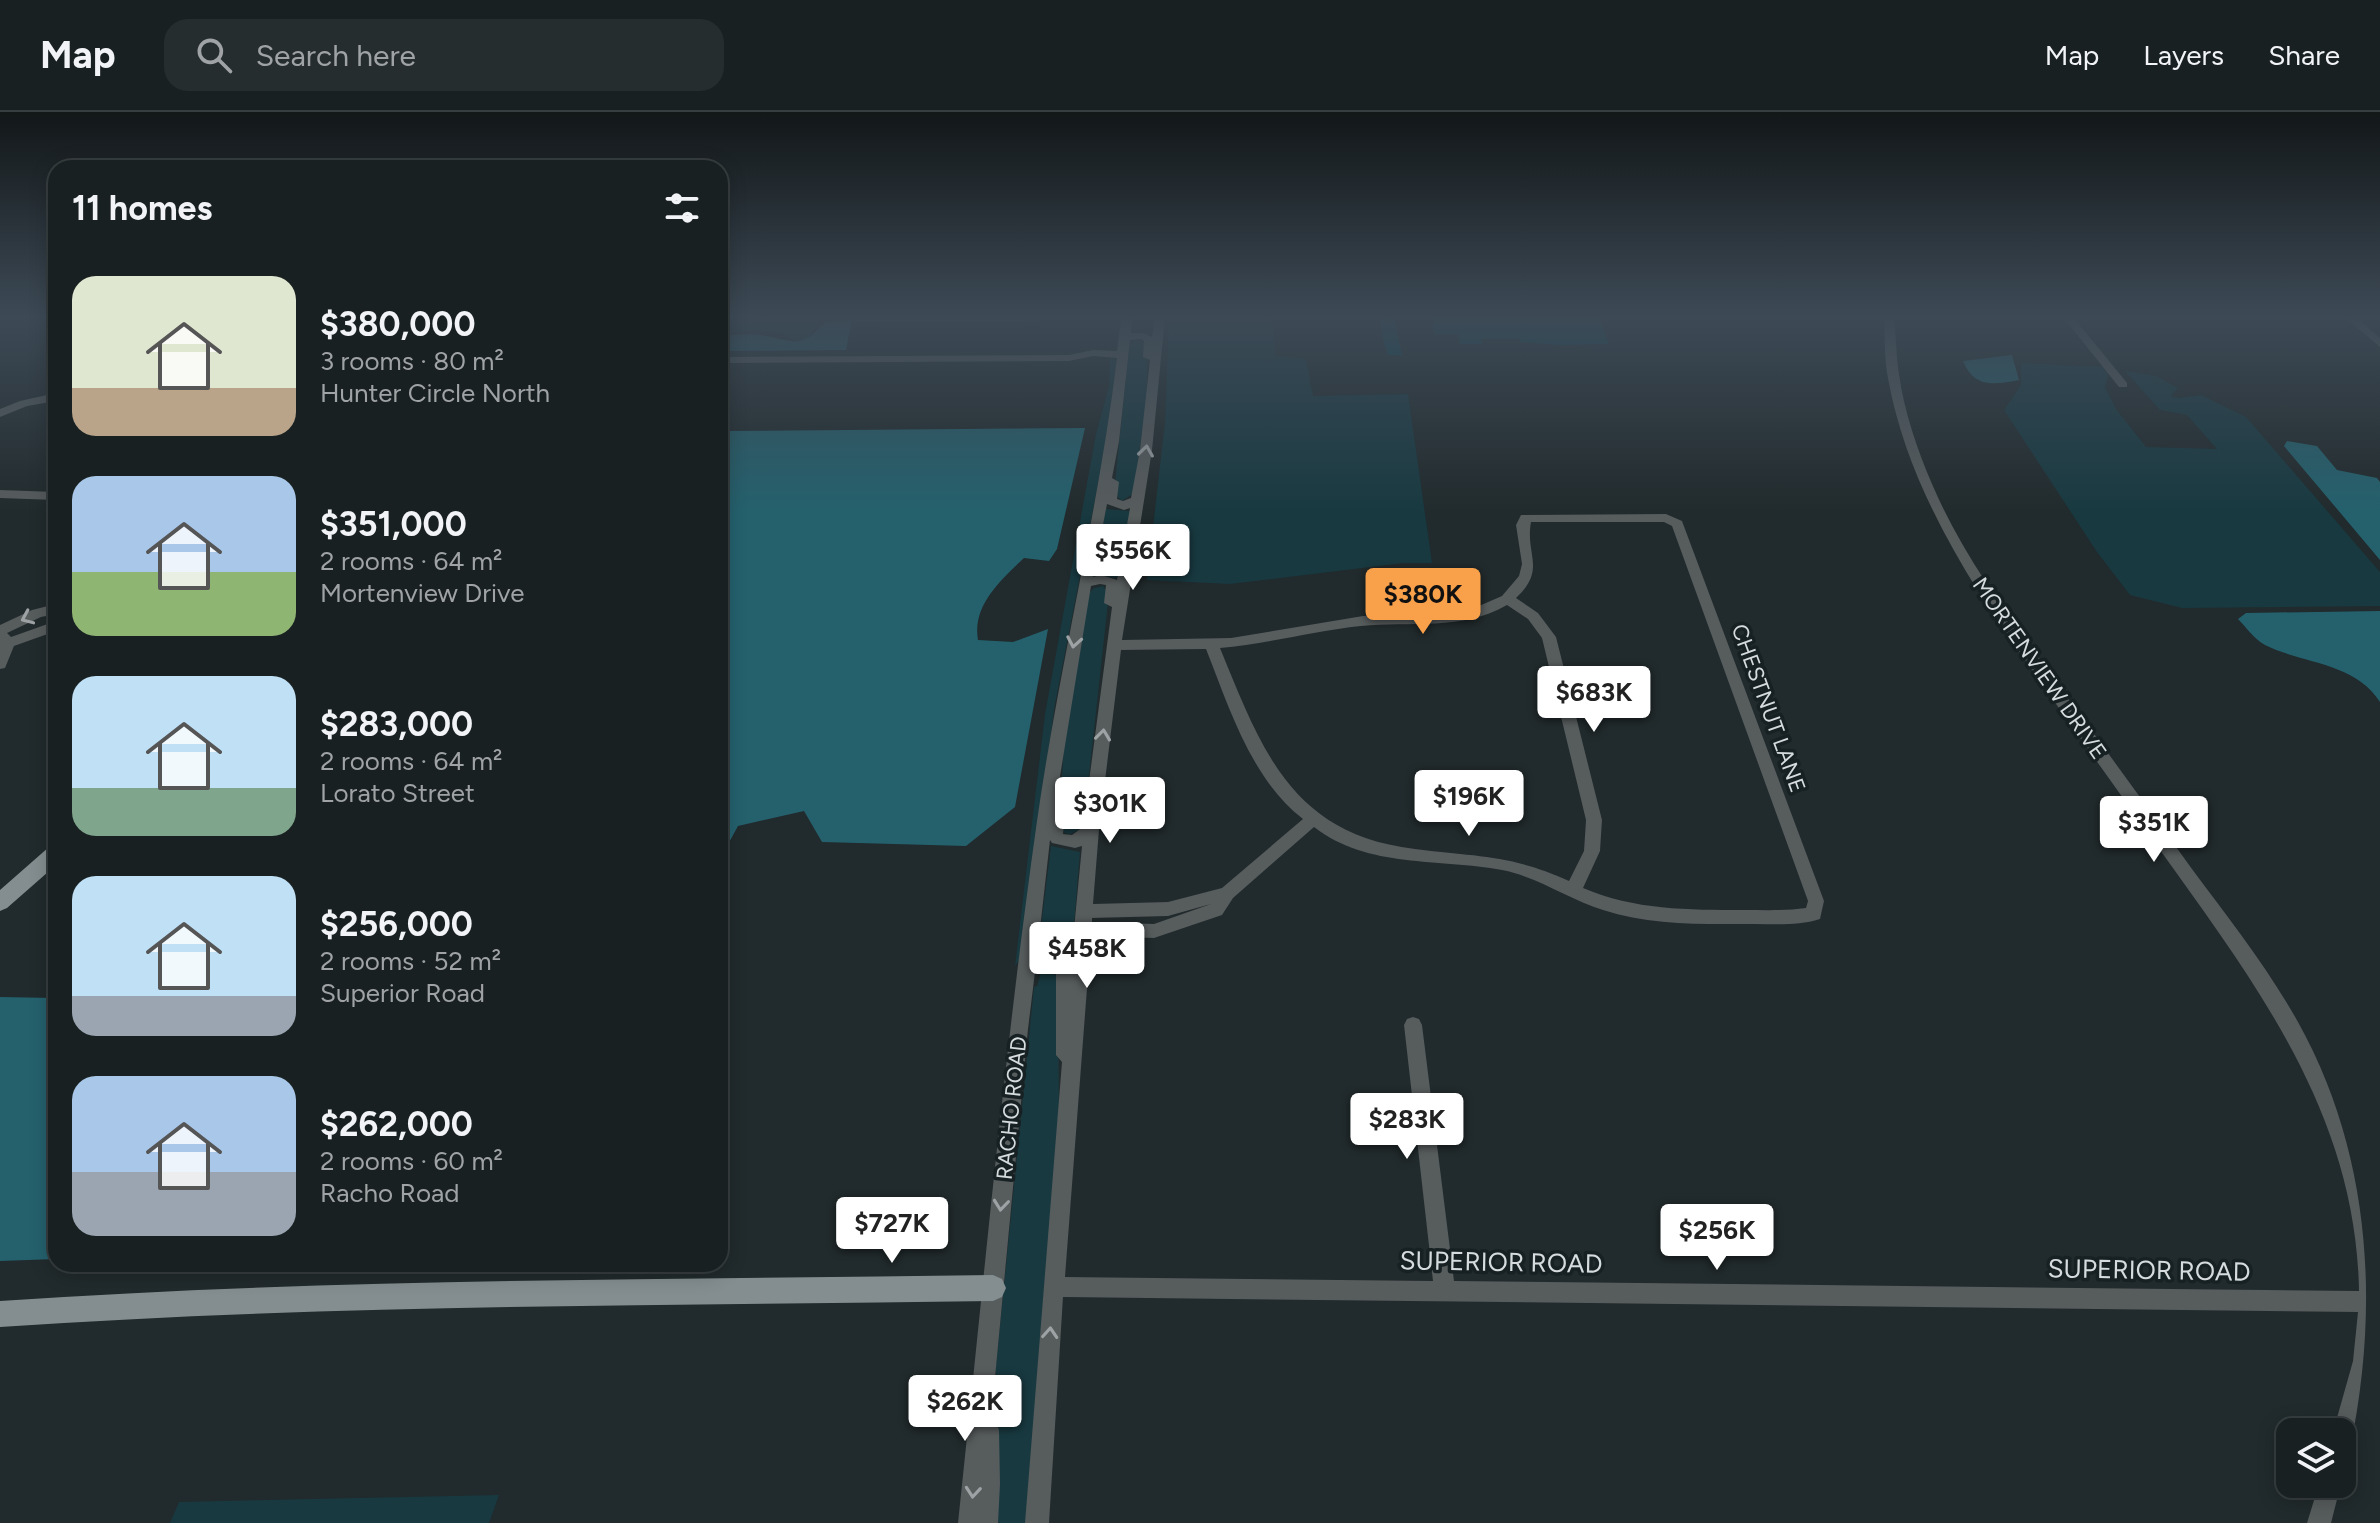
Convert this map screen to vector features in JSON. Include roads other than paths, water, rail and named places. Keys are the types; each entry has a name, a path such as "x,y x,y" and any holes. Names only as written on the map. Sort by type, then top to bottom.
{"main road":[{"path":"0,902 48,860"},
{"path":"0,1314 184,1301 993,1288"}],"street":[{"name":"RACHO ROAD","path":"970,1523 1027,967 1059,729 1113,441 1119,383"},
{"path":"1150,383 1152,398"},
{"path":"1037,1523 1091,830 1113,645 1153,383"},
{"name":"MORTENVIEW DRIVE","path":"1895,383 1903,419 1923,475 1953,538 2009,627 2267,987 2312,1064 2340,1128 2359,1195 2374,1302 2348,1418"},
{"path":"0,413 24,403 48,398"},
{"path":"1113,441 1116,468 1110,501 1124,506 1137,500"},
{"path":"0,494 48,496"},
{"name":"CHESTNUT LANE","path":"1507,599 1527,577 1530,564 1522,526 1526,518 1659,517 1673,521 1680,530 1816,901 1814,914 1794,917 1659,915 1617,908 1572,891"},
{"path":"1085,583 1101,579 1109,580 1114,586 1108,623 1111,668"},
{"path":"1113,645 1211,644 1340,624 1477,613 1507,599 1533,616 1549,637 1597,834 1589,865 1572,891 1528,870 1493,861 1428,858 1383,850 1345,837 1312,820 1281,790 1267,770 1211,644"},
{"path":"3,635 37,613 48,611"},
{"path":"3,635 48,627"},
{"path":"0,664 3,635"},
{"path":"1059,729 1061,778 1055,834 1063,842 1075,842 1091,830"},
{"path":"1084,920 1154,931 1174,928 1216,910 1227,893 1312,820"},
{"path":"1084,920 1168,909 1227,893"},
{"path":"1168,909 1174,928"},
{"path":"1027,967 1046,960 1059,960 1065,965 1063,1031 1069,1100"},
{"path":"1413,1025 1445,1292"},
{"name":"SUPERIOR ROAD","path":"1053,1287 2374,1302"},
{"path":"985,1364 989,1484 986,1523"},
{"path":"2319,1523 2326,1498"}]}
